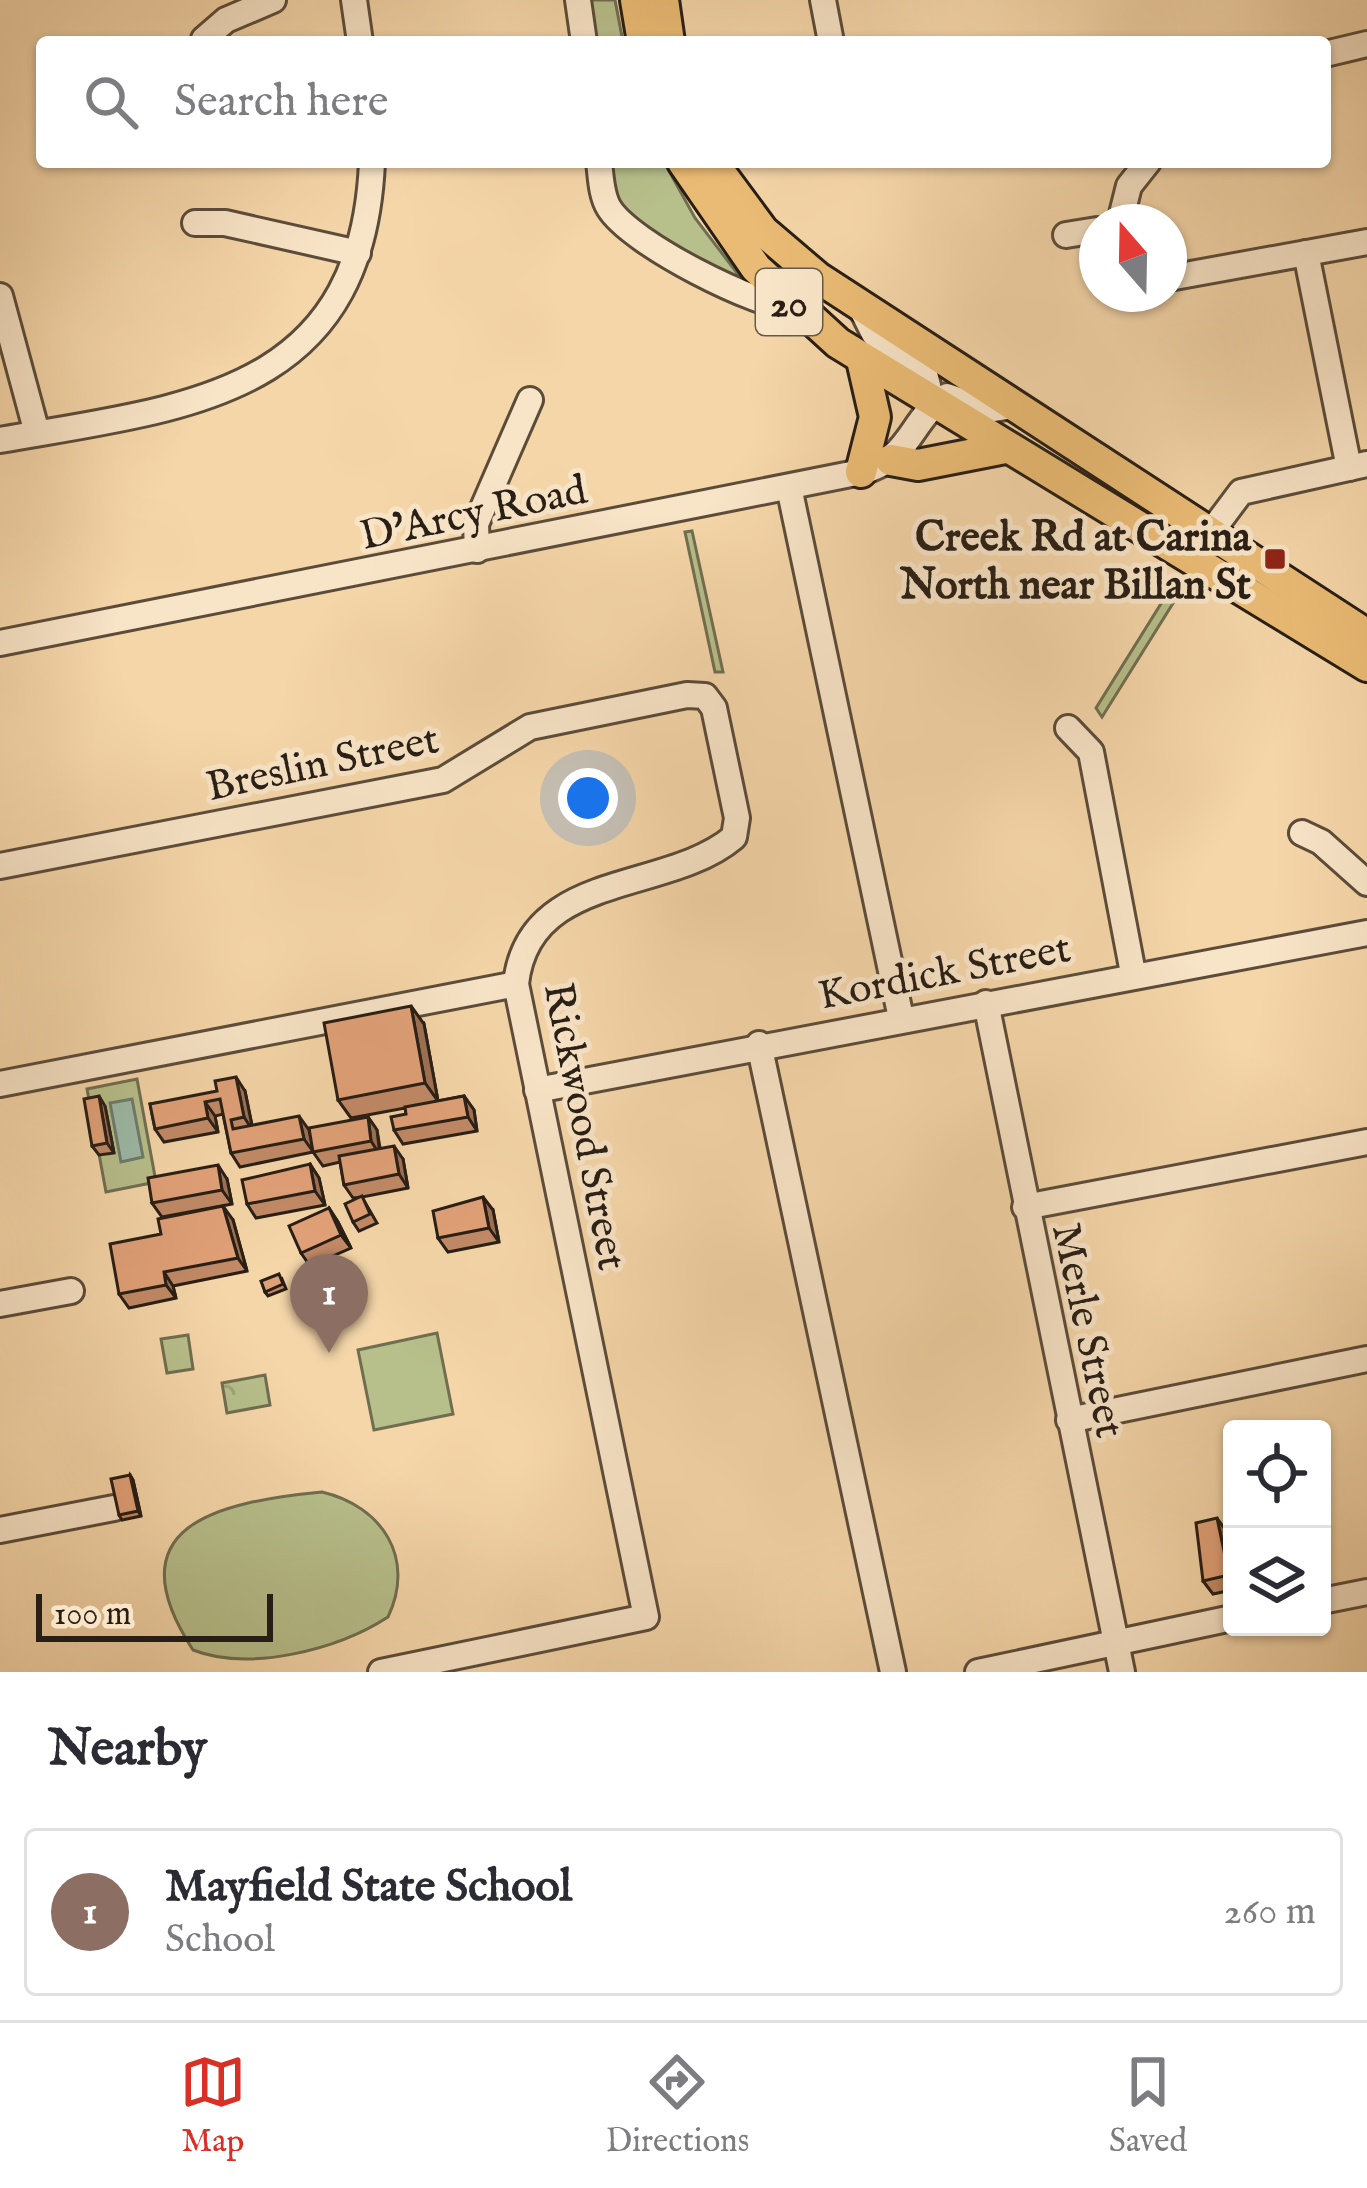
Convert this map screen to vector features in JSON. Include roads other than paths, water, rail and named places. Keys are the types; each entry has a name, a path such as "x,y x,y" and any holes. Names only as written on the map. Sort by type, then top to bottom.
{"main road":[{"path":"636,0 642,36"},
{"path":"663,0 668,36"},
{"name":"20","path":"687,168 736,244 798,310 862,360 1367,666"},
{"name":"20","path":"717,168 780,248 860,306 1367,635"},
{"path":"861,472 875,418 862,360"},
{"path":"891,460 919,465 1005,448"}],"street":[{"path":"208,36 226,20 273,0"},
{"path":"354,0 359,36"},
{"path":"578,0 583,36"},
{"path":"823,0 830,36"},
{"path":"1331,53 1367,44"},
{"path":"0,440 183,406 234,389 271,369 320,321 358,253 369,221 372,168"},
{"path":"600,168 606,203 618,219 756,303 798,310"},
{"path":"1121,204 1144,168"},
{"path":"195,223 225,224 358,253"},
{"path":"1066,235 1079,233"},
{"path":"1187,275 1367,242"},
{"path":"1190,560 1227,504 1248,488 1358,466 1306,253"},
{"path":"0,296 5,329 37,434"},
{"path":"860,306 874,334 926,374 933,405"},
{"path":"891,460 933,405 952,395 988,410 1013,406"},
{"path":"477,550 476,524 530,400"},
{"name":"D'Arcy Road","path":"0,643 789,487 861,472 891,460"},
{"path":"789,487 901,1018"},
{"name":"Breslin Street","path":"0,866 443,780 530,727 687,695 705,696 714,708"},
{"name":"Rickwood Street","path":"514,1646 646,1617 516,984 529,944 574,898 683,869 734,837 737,818 714,708"},
{"path":"1068,728 1091,752 1133,974"},
{"path":"1302,833 1321,842 1367,884"},
{"name":"Kordick Street","path":"537,1090 758,1044 1367,933"},
{"path":"0,1084 516,984"},
{"name":"Merle Street","path":"986,1003 1122,1672"},
{"path":"758,1044 892,1672"},
{"path":"1025,1207 1367,1142"},
{"path":"0,1304 71,1291"},
{"path":"1069,1420 1367,1359"},
{"path":"0,1530 114,1508"},
{"path":"1331,1599 1367,1592"},
{"path":"978,1672 1223,1620"},
{"path":"381,1672 514,1646 519,1672"}],"place":[{"name":"Creek Rd at Carina North near Billan St","path":"1275,559"},
{"name":"Mayfield State School","path":"329,1353"}]}
